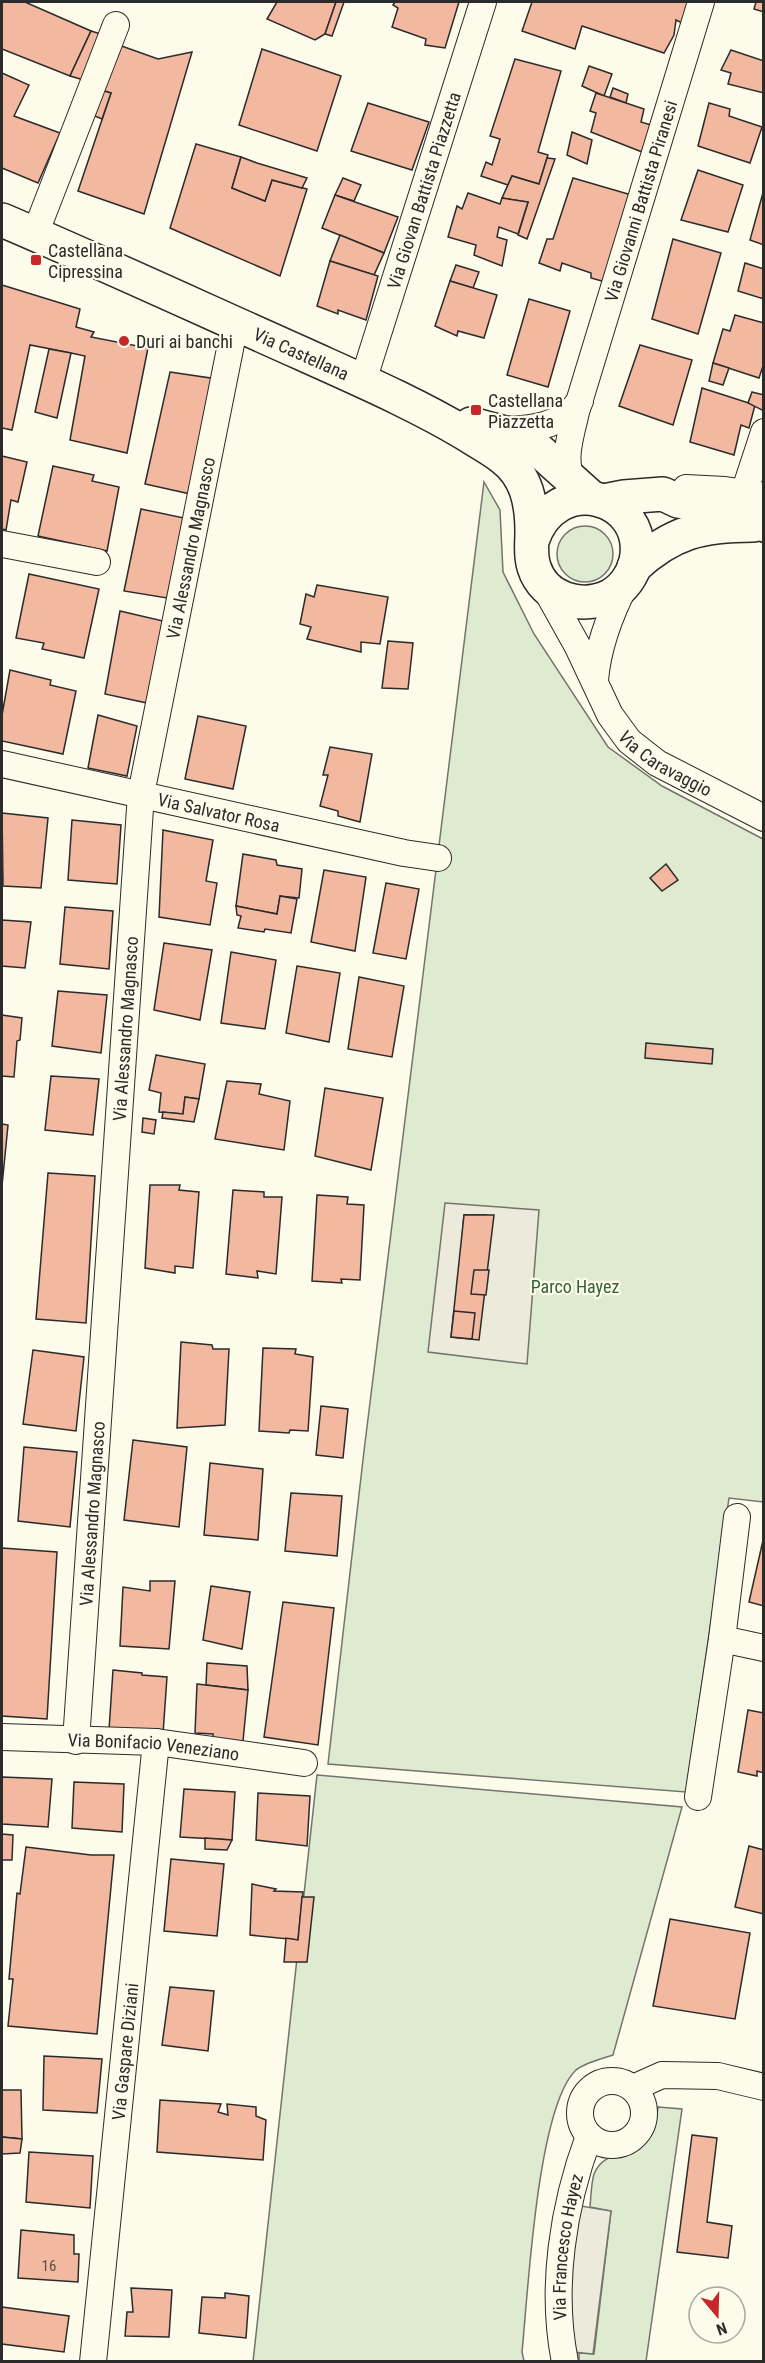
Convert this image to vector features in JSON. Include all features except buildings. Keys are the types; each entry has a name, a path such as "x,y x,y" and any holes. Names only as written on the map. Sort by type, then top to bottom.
{"street":[{"name":"Via Giovan Battista Piazzetta","path":"363,381 483,2"},
{"name":"Via Giovanni Battista Piranesi","path":"589,494 568,472 567,456 580,401 701,2"},
{"path":"34,234 116,25"},
{"name":"Via Castellana","path":"2,220 363,381 437,416 500,455 520,475 530,503 532,560 539,578"},
{"name":"Via Alessandro Magnasco","path":"76,1741 141,794 235,324"},
{"path":"497,430 533,427 554,422 573,411 580,401"},
{"name":"Via Castellana","path":"437,416 497,430 533,445 589,494 622,513 633,529 637,550 630,575"},
{"path":"532,541 541,519 554,506 589,494 624,497 663,494 675,487 754,494 764,432"},
{"path":"663,494 678,501 712,505 764,525"},
{"path":"539,578 554,594 576,602 601,600 613,594 654,549 685,534 715,527 764,525"},
{"path":"2,544 97,562"},
{"path":"595,680 600,643 613,609 630,575"},
{"name":"Via Caravaggio","path":"539,578 595,680 618,729 644,754 764,818"},
{"name":"Via Salvator Rosa","path":"2,764 404,854 438,858"},
{"path":"698,1797 722,1639 737,1517"},
{"path":"722,1639 764,1648"},
{"name":"Via Bonifacio Veneziano","path":"2,1737 156,1742 304,1763"},
{"name":"Via Gaspare Diziani","path":"93,2361 156,1742"},
{"path":"633,2088 662,2074 718,2076 764,2087"},
{"path":"603,2082 624,2083 633,2088 639,2096 644,2116 635,2134 618,2144 598,2142 589,2136 584,2128 580,2111 586,2094 603,2082"},
{"name":"Via Francesco Hayez","path":"565,2361 560,2340 559,2307 562,2250 577,2173 589,2136"}],"green space":[{"name":"Parco Hayez","path":"484,482 500,510 503,572 534,634 608,747 662,786 763,839 763,1502 729,1498 686,1792 328,1764 364,1451"},
{"path":"579,526 591,526 601,530 609,538 613,554 609,570 601,578 591,582 579,582 569,578 561,570 557,560 557,548 561,538 569,530"},
{"path":"317,1775 682,1807 613,2055 588,2063 575,2071 562,2092 552,2123 536,2204 522,2352 524,2361 253,2362"},
{"path":"658,2107 682,2109 646,2361 579,2361 579,2353 594,2354 611,2211 590,2207 594,2174 600,2164 639,2145 648,2137 654,2125"}],"shaded area":[{"path":"445,1203 539,1210 527,1364 428,1352"},
{"path":"569,2204 611,2211 593,2354 563,2351"}],"place":[{"name":"Castellana Cipressina","path":"36,260"},
{"name":"Duri ai banchi","path":"124,341"},
{"name":"Castellana Piazzetta","path":"476,410"}]}
